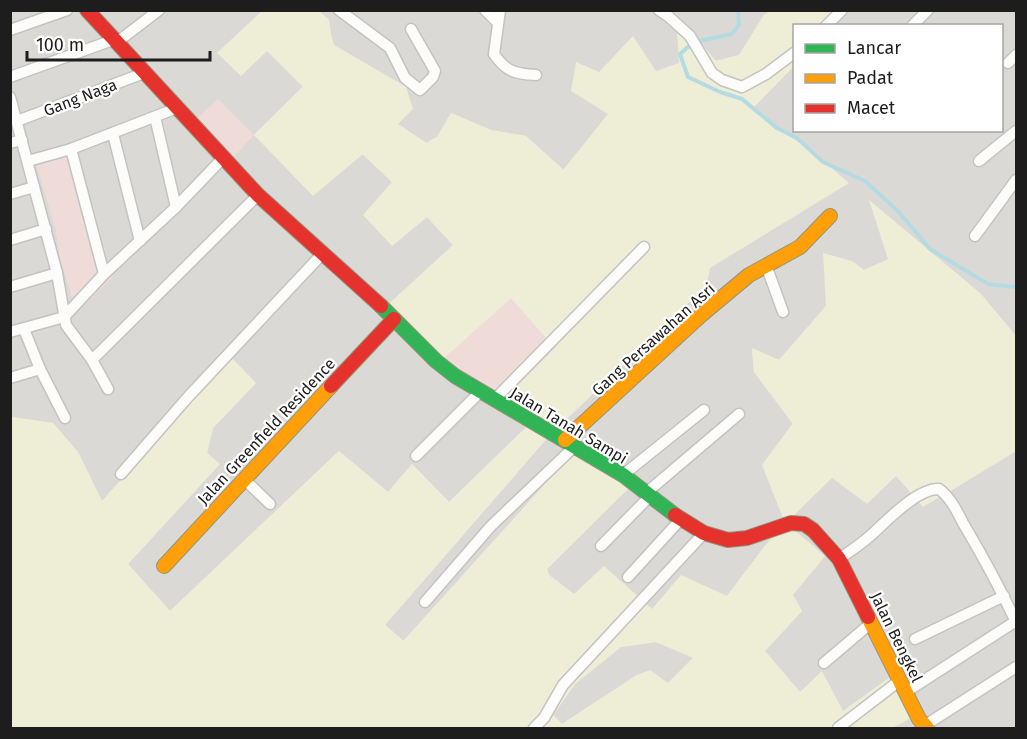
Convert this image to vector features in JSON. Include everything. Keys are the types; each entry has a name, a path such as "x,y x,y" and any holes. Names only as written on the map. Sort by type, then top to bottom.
{"street":[{"path":"10,30 67,10"},
{"name":"Jalan Tanah Sampi","path":"87,10 114,42 258,195 394,319 436,361 480,392 623,475 681,519 704,533 728,540 747,538 791,523 804,524 821,537 839,559"},
{"path":"10,77 114,42 159,10"},
{"path":"339,10 390,48 405,78 420,90 433,77 435,71 411,29"},
{"path":"485,10 499,16 494,49 497,59 517,74 536,75"},
{"path":"658,10 690,36 712,73 722,80 742,87 766,75 793,55"},
{"path":"828,24 842,10"},
{"path":"914,24 928,10"},
{"name":"Gang Naga","path":"17,121 144,73"},
{"path":"10,97 57,273 66,325 92,360 108,389"},
{"path":"28,161 71,149 177,108"},
{"path":"155,117 176,207"},
{"path":"978,161 1017,131"},
{"path":"113,134 140,241"},
{"path":"10,143 22,140"},
{"path":"71,149 104,274"},
{"path":"10,332 64,317 104,274 176,207 224,157"},
{"path":"975,236 1017,180"},
{"path":"10,194 34,187"},
{"path":"92,360 258,195"},
{"name":"Gang Persawahan Asri","path":"570,443 700,316 749,275 800,247 830,216"},
{"path":"10,240 46,230"},
{"path":"494,400 644,247"},
{"path":"121,474 188,397 323,253"},
{"path":"766,266 783,312"},
{"path":"10,288 57,273"},
{"name":"Jalan Greenfield Residence","path":"164,566 394,319"},
{"path":"24,329 40,369 65,418"},
{"path":"10,378 40,369"},
{"path":"416,456 480,392"},
{"path":"623,475 704,410"},
{"path":"601,546 648,495 739,414"},
{"path":"425,602 491,526 570,443"},
{"path":"244,479 270,504"},
{"path":"838,729 903,686 1016,621 955,508 944,492 939,489 930,490 909,502 870,537 839,559"},
{"path":"628,577 681,519"},
{"path":"534,729 544,718 563,685 704,533"},
{"name":"Jalan Bengkel","path":"839,559 925,727"},
{"path":"915,639 1004,597"},
{"path":"824,663 871,623"},
{"path":"925,727 1017,667"}],"shaded area":[{"path":"263,10 217,53 267,50 303,86 254,135 362,154 392,182 392,246 427,217 453,245 384,309 528,425 449,502 412,464 388,492 339,451 170,611 128,564 219,465 207,453 213,428 256,383 152,445 102,501 78,452 53,423 11,417 11,11","holes":["75,154 105,251 60,257 56,230 37,166"]},
{"path":"319,11 770,11 764,15 739,55 716,61 676,15 680,63 656,72 608,114 564,170 526,136 491,130 451,113 437,137 427,143 398,124 406,87 334,45 329,20"},
{"path":"850,11 1016,11 1016,336 981,294 870,201 889,259 864,271 852,261 826,306 779,360 752,349 754,372 833,478 896,475 941,497 1016,451 1016,728 892,728 918,714 843,712 800,692 765,651 802,611 793,595 786,524 764,547 727,596 652,609 574,594 549,575 547,569 628,488 573,453 403,641 385,625 549,436 707,285 709,268 813,152 751,110 793,67 793,132 1003,132 1003,24 836,24"},
{"path":"218,99 254,135 231,160 195,120"},
{"path":"76,154 112,278 76,312 60,257 56,230 37,166"},
{"path":"511,298 555,348 500,402 444,358"},
{"path":"656,642 694,657 668,683 637,675 562,724 553,715 575,684 621,647"}],"green space":[{"path":"263,11 319,11 329,20 334,45 406,87 413,109 398,124 426,143 437,137 451,113 491,130 526,136 563,170 608,114 571,91 576,62 599,72 633,36 656,71 679,63 676,14 716,61 739,55 764,15 770,11 850,11 836,24 793,24 793,67 751,110 813,152 849,183 710,268 707,284 549,436 385,625 404,641 573,453 629,488 547,569 549,575 574,594 604,566 652,609 681,575 727,596 785,523 762,465 793,423 754,372 752,348 779,360 826,306 823,253 852,261 864,270 888,259 869,200 981,294 1016,336 1016,451 923,507 896,476 867,504 832,478 786,523 825,556 793,595 802,611 765,651 800,692 822,671 843,711 890,677 918,714 892,728 11,728 11,417 53,423 78,452 102,501 231,357 256,383 213,428 207,453 220,464 128,564 170,611 339,451 388,492 412,464 449,502 528,426 500,402 555,348 511,298 444,358 383,309 453,245 427,217 392,246 363,215 392,182 363,154 313,196 254,135 303,87 267,51 241,76 217,53","holes":["656,642 693,658 668,683 650,670 637,675 562,724 553,715 575,684 621,647"]}],"waterway":[{"path":"738,10 739,25 732,34 699,41 680,54 688,77 720,92 742,99 777,128 797,138 823,162 865,181 898,211 930,249 988,284 1016,287"}],"traffic: fast":[{"path":"381,306 436,361 455,376 623,475 675,515"}],"traffic: slow":[{"path":"565,440 700,316 749,275 800,247 830,216"},
{"path":"164,566 331,386"},
{"path":"868,617 919,719 927,728"}],"traffic: jam":[{"path":"87,10 258,195 381,306"},
{"path":"331,386 394,319"},
{"path":"675,515 704,533 728,540 747,538 791,523 804,524 813,530 839,559 868,617"}]}
